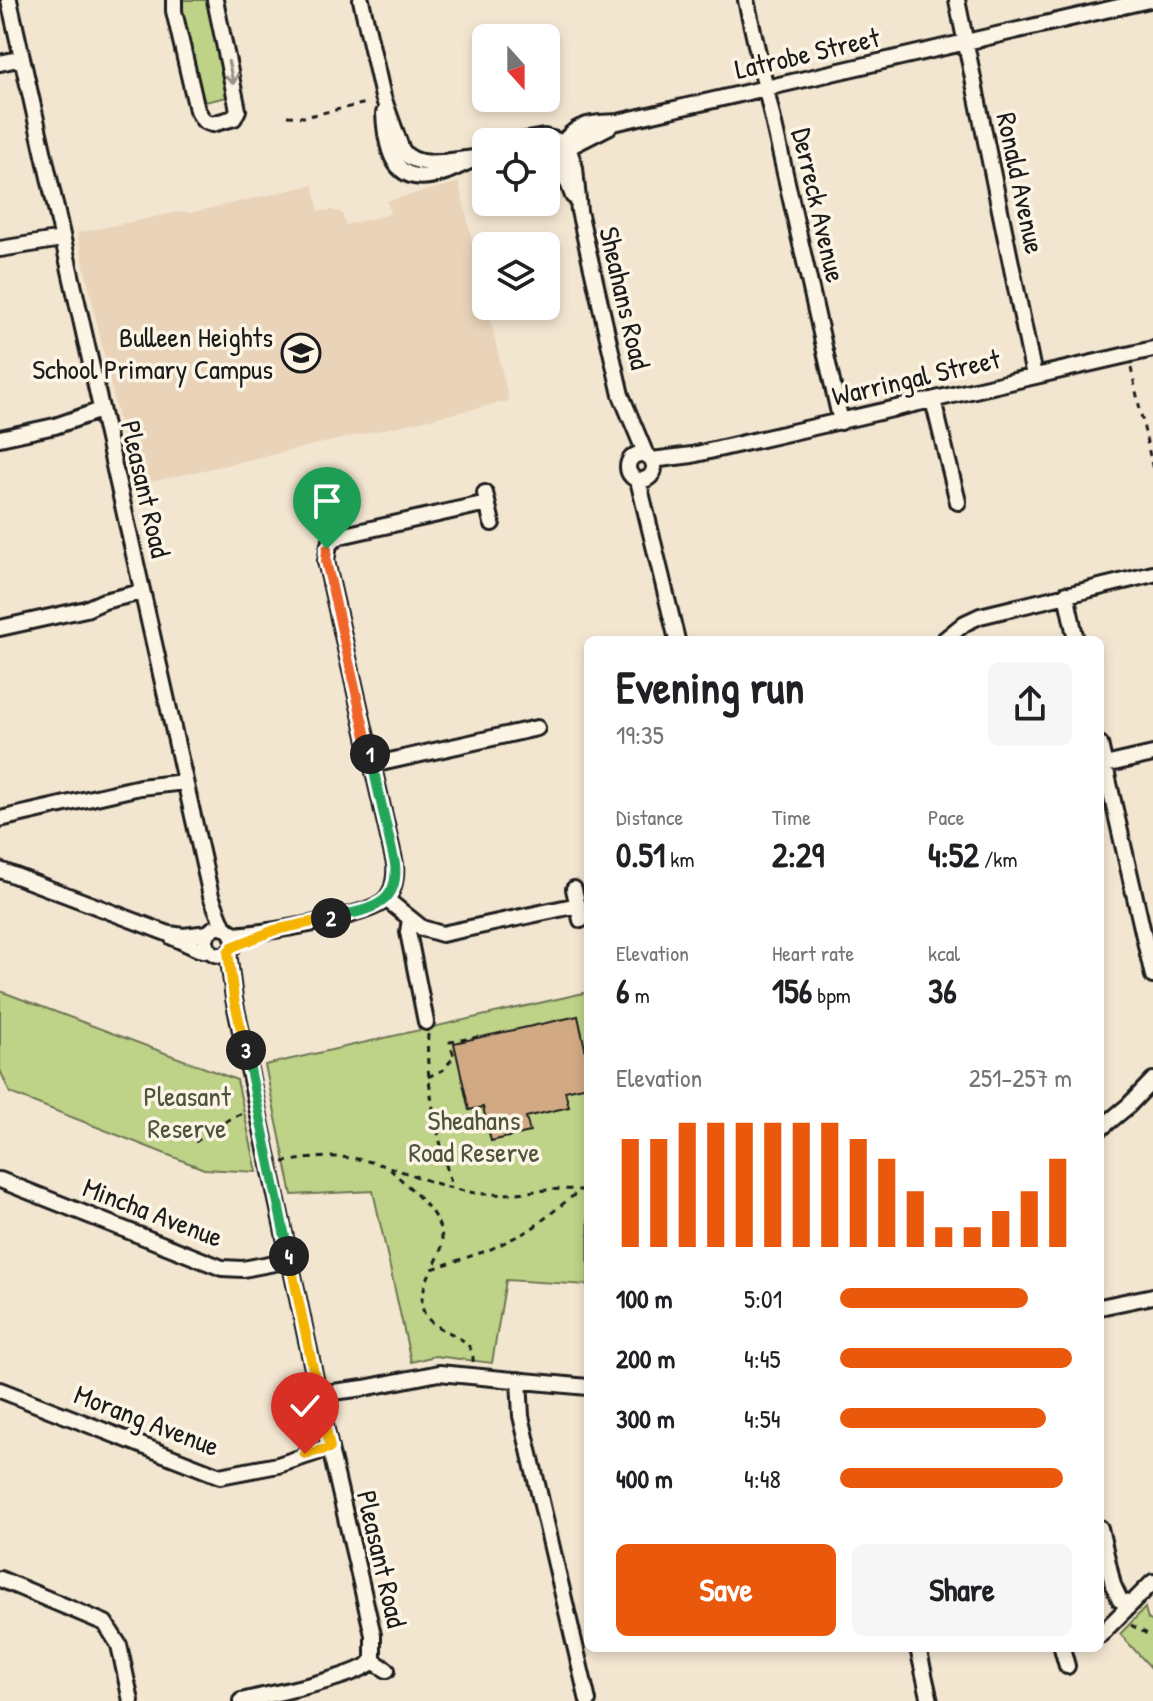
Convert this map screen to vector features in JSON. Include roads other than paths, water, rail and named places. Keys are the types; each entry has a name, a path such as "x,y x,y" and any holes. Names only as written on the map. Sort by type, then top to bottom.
{"street":[{"name":"Pleasant Road","path":"9,0 234,999 373,1635 373,1661"},
{"path":"174,0 197,110 204,121 212,124 234,118 238,110 215,0"},
{"path":"361,0 383,97 404,164 472,158"},
{"name":"Derreck Avenue","path":"746,0 841,422"},
{"name":"Ronald Avenue","path":"957,0 1034,376"},
{"name":"Latrobe Street","path":"560,147 580,126 618,122 1149,0"},
{"path":"0,55 21,54"},
{"path":"0,63 21,54"},
{"name":"Sheahans Road","path":"560,162 579,211 625,425 646,466 649,517 676,636"},
{"path":"5,247 32,237 61,235"},
{"name":"Warringal Street","path":"646,466 1153,349"},
{"path":"933,400 958,502"},
{"path":"0,438 102,415"},
{"path":"0,870 169,934 198,949 220,941 370,909 386,899 393,889 396,873 326,561 327,549 333,539 340,536 486,498 492,523"},
{"path":"949,636 980,616 1153,574"},
{"path":"1066,594 1075,636"},
{"path":"0,628 86,609 105,608 143,596"},
{"path":"372,765 537,728"},
{"path":"1105,765 1153,754"},
{"path":"1104,761 1153,976"},
{"path":"0,819 183,777"},
{"path":"574,889 581,920"},
{"path":"386,899 427,931 442,934 578,905"},
{"path":"410,919 408,932 426,1022"},
{"path":"1104,1126 1153,1080"},
{"name":"Mincha Avenue","path":"0,1180 222,1268 243,1269 290,1260"},
{"path":"1104,1307 1153,1296"},
{"path":"319,1399 439,1373 584,1387"},
{"path":"519,1380 521,1416 580,1635 588,1701"},
{"name":"Morang Avenue","path":"0,1390 210,1474 229,1475 331,1453"},
{"path":"1104,1546 1113,1585 1120,1600 1130,1604"},
{"path":"0,1579 105,1623 119,1645 131,1701"},
{"path":"1104,1631 1153,1582"},
{"path":"919,1652 930,1701"},
{"path":"241,1701 349,1673 373,1661 387,1670"}],"place":[{"name":"Bulleen Heights School Primary Campus","path":"301,353"}],"park label":[{"name":"Pleasant Reserve","path":"187,1112"},
{"name":"Sheahans Road Reserve","path":"474,1136"}]}
